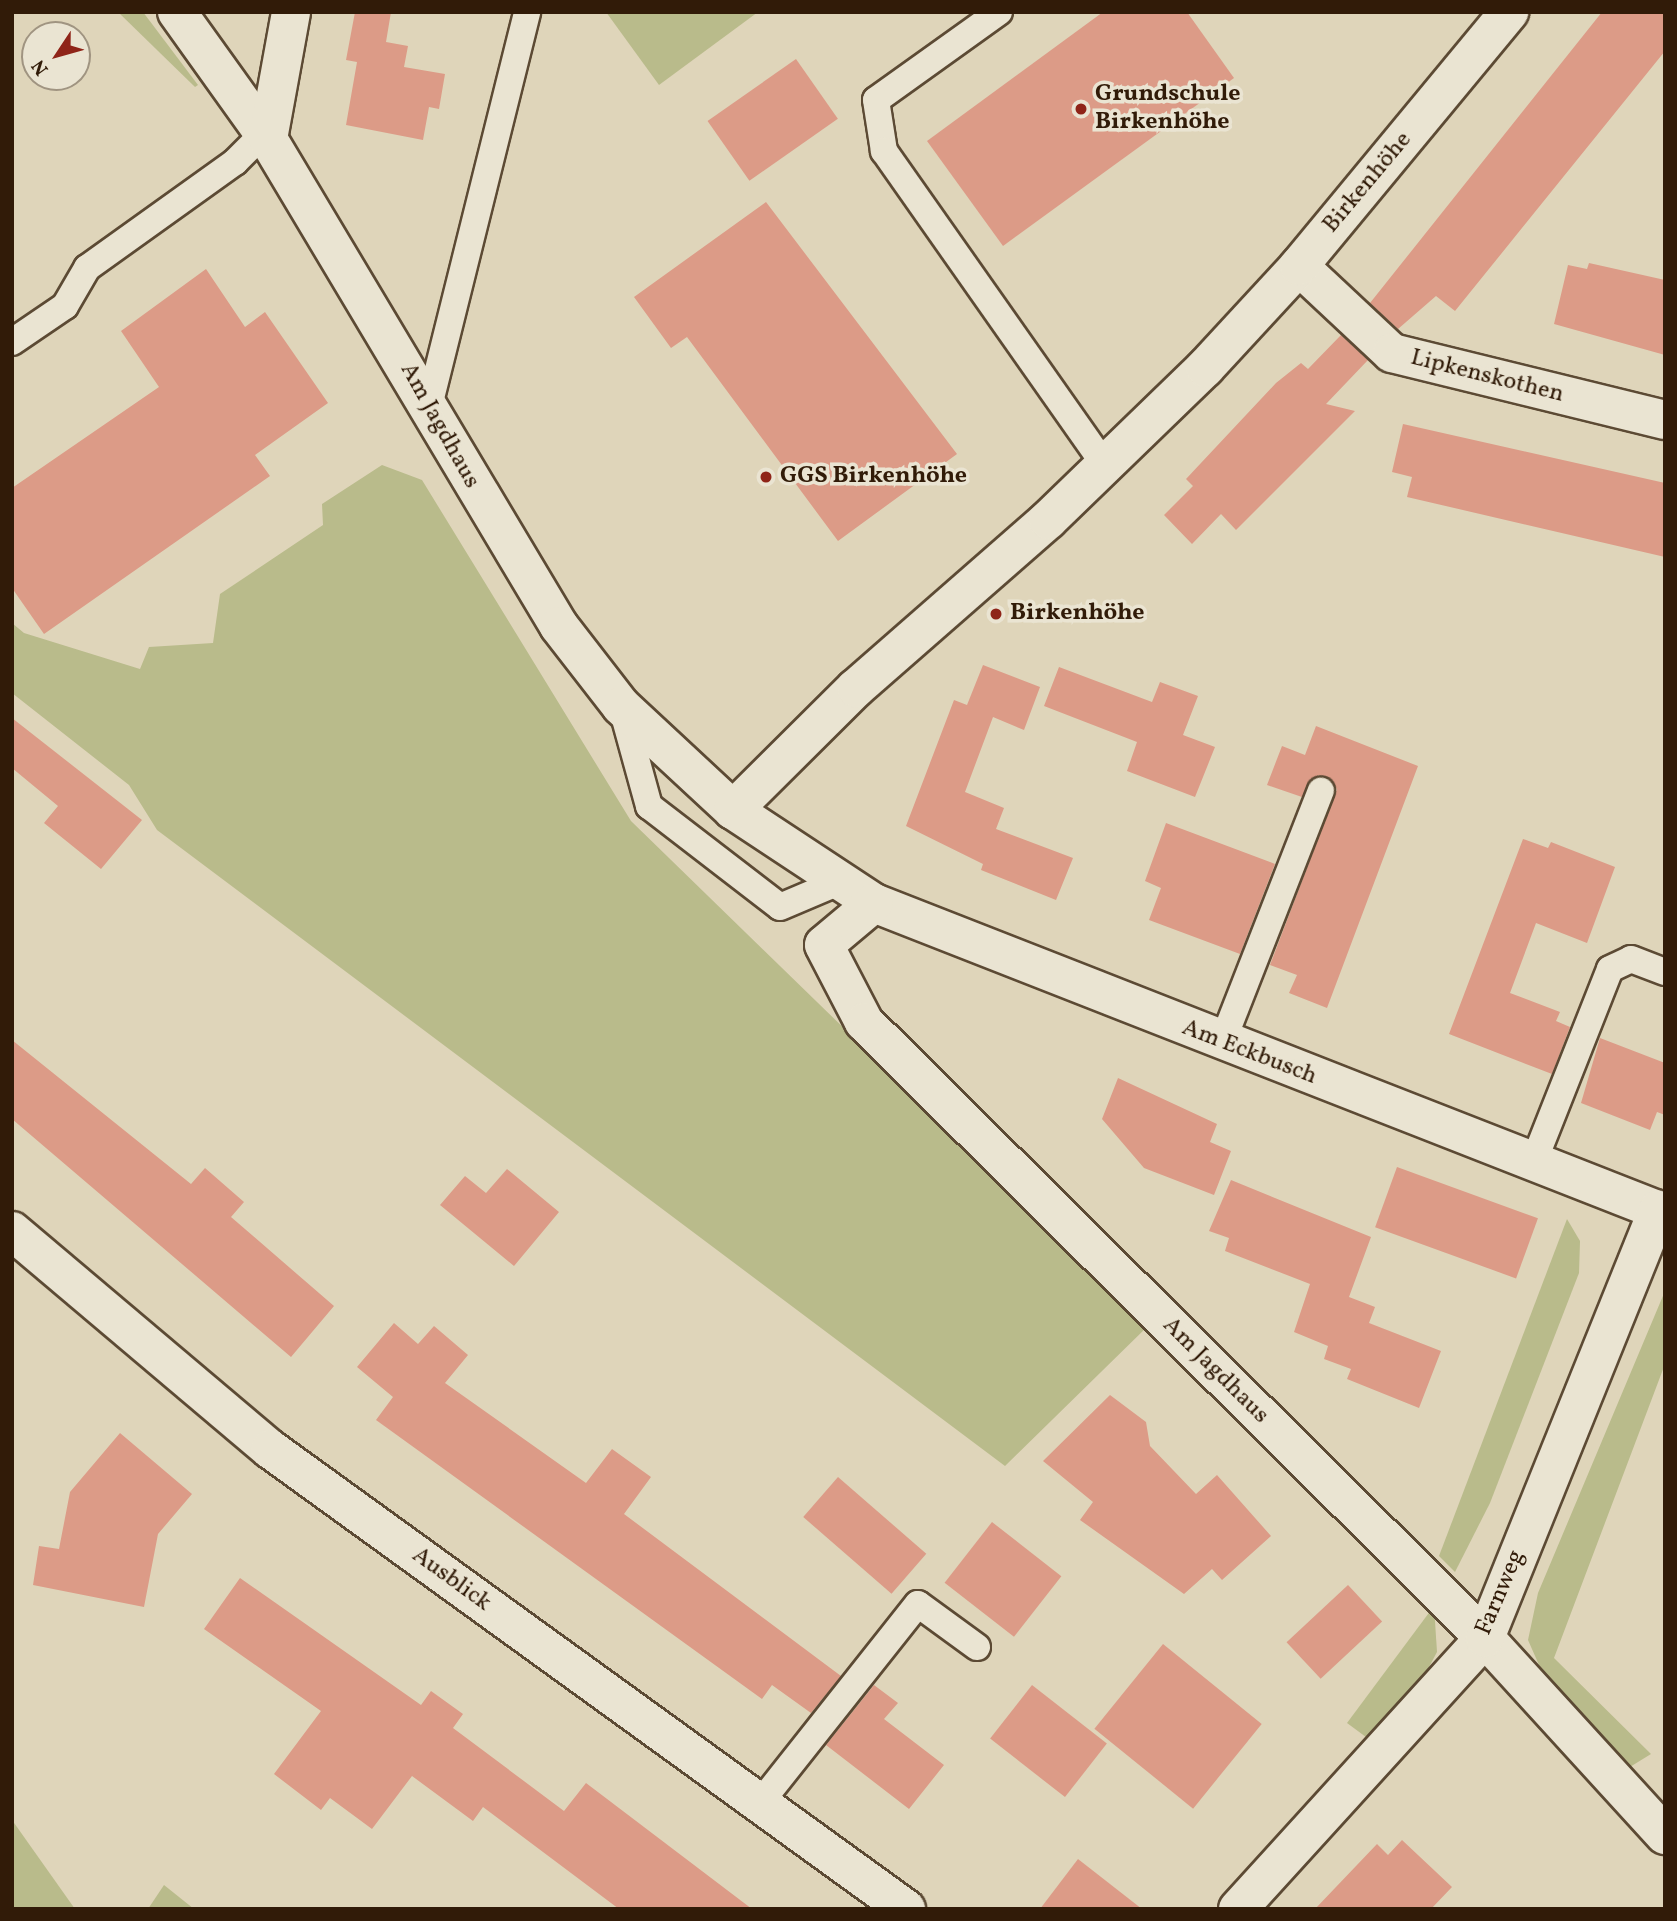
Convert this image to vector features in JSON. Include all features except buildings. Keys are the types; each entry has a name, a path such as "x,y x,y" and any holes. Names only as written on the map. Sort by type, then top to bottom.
{"street":[{"name":"Am Jagdhaus","path":"177,12 266,136 429,406 522,571 621,706 733,810 838,882"},
{"path":"266,136 291,12"},
{"name":"Birkenhöhe","path":"733,810 856,688 1105,465 1299,266 1509,12"},
{"name":"Lipkenskothen","path":"1299,266 1392,353 1665,420"},
{"name":"Am Eckbusch","path":"838,882 874,903 1222,1043 1661,1212"},
{"name":"Am Jagdhaus","path":"874,903 824,945 864,1022 1485,1638 1665,1835"},
{"name":"Farnweg","path":"1238,1909 1485,1638 1661,1212"},
{"name":"Ausblick","path":"12,1231 270,1448 906,1909"}],"lane":[{"path":"429,406 527,12"},
{"path":"999,12 876,100 884,151 1105,465"},
{"path":"12,342 65,306 87,268 235,162 266,136"},
{"name":"Am Jagdhaus","path":"621,706 649,806 780,907 838,882"},
{"path":"1222,1043 1321,790"},
{"path":"1534,1161 1610,969 1632,959 1665,972"},
{"path":"760,1803 918,1604 977,1647"}],"green space":[{"path":"118,12 143,12 198,85 195,87"},
{"path":"606,12 758,12 659,85"},
{"path":"382,465 422,480 631,821 1149,1325 1005,1466 157,830 129,785 12,693 12,623 24,633 140,669 149,647 213,643 220,594 323,525 322,504"},
{"path":"1567,1219 1580,1241 1579,1273 1490,1503 1455,1572 1439,1556"},
{"path":"1665,1291 1665,1364 1554,1658 1651,1754 1625,1770 1539,1665 1528,1640 1538,1593"},
{"path":"1434,1606 1437,1652 1421,1682 1370,1740 1347,1723"},
{"path":"12,1820 75,1909 12,1909"},
{"path":"164,1885 194,1909 148,1909"}],"place":[{"name":"Grundschule Birkenhöhe","path":"1081,109"},
{"name":"GGS Birkenhöhe","path":"766,477"},
{"name":"Birkenhöhe","path":"996,614"}]}
